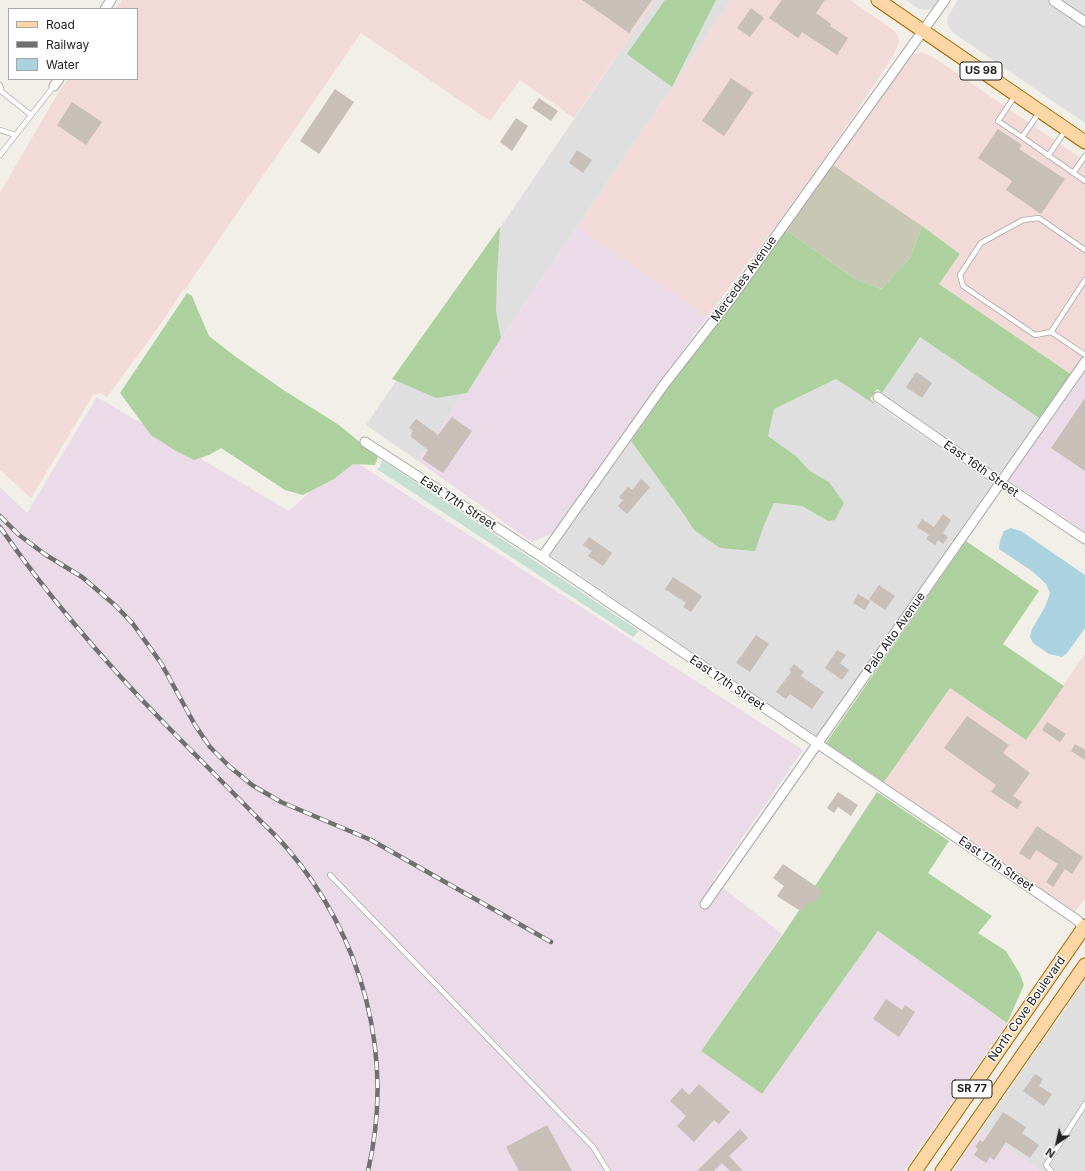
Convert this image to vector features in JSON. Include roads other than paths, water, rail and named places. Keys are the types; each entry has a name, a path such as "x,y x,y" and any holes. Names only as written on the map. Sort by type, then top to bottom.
{"main road":[{"name":"US 98","path":"878,0 1085,142"},
{"name":"North Cove Boulevard","path":"915,1171 1085,928"},
{"name":"North Cove Boulevard","path":"942,1171 1085,965"}],"street":[{"name":"Mercedes Avenue","path":"542,557 663,386 733,296 945,0"},
{"path":"1055,0 1054,1 1085,22"},
{"name":"Palo Alto Avenue","path":"705,904 818,745 1085,362"},
{"name":"East 16th Street","path":"878,397 1085,539"},
{"name":"East 17th Street","path":"365,442 542,557 1019,880 1077,920 1085,928"}],"lane":[{"path":"0,155 56,82"},
{"path":"0,85 2,92 32,114"},
{"path":"1016,95 998,121 1085,181"},
{"path":"1022,137 1040,111"},
{"path":"1048,156 1066,129"},
{"path":"0,130 15,135"},
{"path":"1073,173 1085,156"},
{"path":"1085,250 1039,218 1023,220 981,243 960,275 963,286 1035,335 1051,332 1085,355"},
{"path":"1051,332 1085,280"},
{"path":"330,875 593,1147 608,1171"},
{"path":"1050,1171 1046,1165 1085,1104"}],"water":[{"path":"1011,528 1021,531 1085,575 1085,628 1068,652 1062,657 1049,654 1033,643 1030,637 1032,629 1045,607 1050,593 1046,584 1032,571 999,549 1004,531"}],"railway":[{"path":"0,516 19,535 46,555 82,577 116,606 133,624 161,663 195,725 210,747 230,767 252,785 281,802 371,840 551,942"},
{"path":"0,527 38,579 99,653 165,724 286,847 313,882 335,919 353,958 366,999 374,1041 377,1084 375,1127 368,1171"}]}
